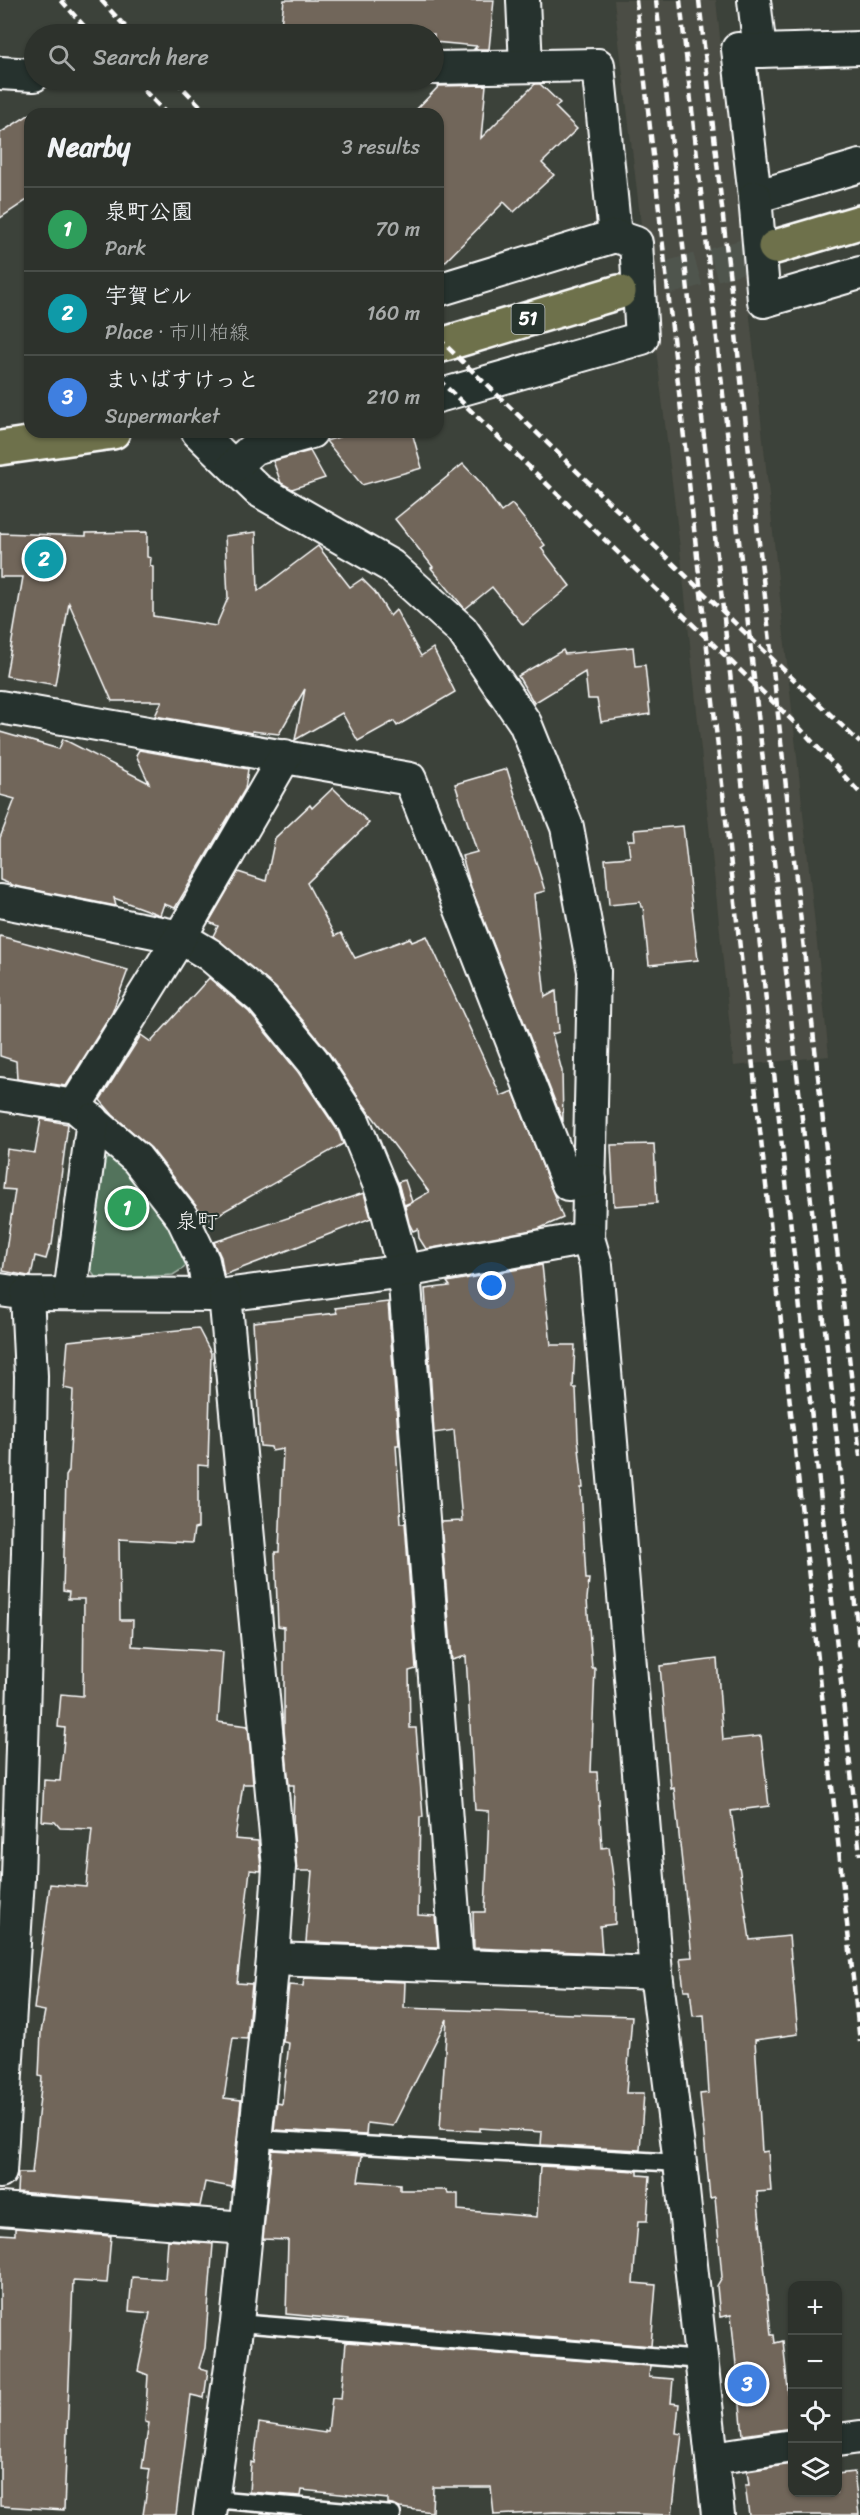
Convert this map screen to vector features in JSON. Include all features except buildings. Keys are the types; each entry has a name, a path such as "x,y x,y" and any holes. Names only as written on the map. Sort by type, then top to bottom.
{"main road":[{"path":"775,247 860,222"},
{"name":"51","path":"444,344 619,292"},
{"path":"0,448 71,438"}],"street":[{"path":"523,0 526,66"},
{"path":"754,0 760,51"},
{"path":"860,48 760,51 738,49 764,301 860,273"},
{"path":"444,68 598,65 615,237"},
{"path":"0,73 24,74"},
{"path":"755,197 860,166"},
{"path":"444,288 615,237 636,243 642,338 444,394"},
{"path":"204,438 258,489 391,566 462,630 525,723 567,827 594,971 588,1238 596,1265 656,1973 680,2163 718,2515"},
{"path":"234,466 254,448 290,438"},
{"path":"0,707 410,779 568,1184 590,1180"},
{"path":"70,1294 84,1113 180,937 285,756"},
{"path":"0,902 180,937 210,955 262,999 314,1061 354,1123 374,1168 404,1271 457,1965"},
{"path":"0,1094 84,1113 137,1159 182,1217 217,1295 279,1867 273,1959 237,2323 212,2507"},
{"path":"0,2172 3,2052 18,1878 28,1563 31,1376 14,1292 217,1295 404,1271 588,1238"},
{"path":"273,1959 656,1973"},
{"path":"0,2209 245,2228"},
{"path":"842,2439 860,2437"},
{"path":"713,2458 788,2447"}],"lane":[{"path":"256,2139 680,2163"},
{"path":"237,2323 701,2360"},
{"path":"212,2507 392,2515"}],"shaded area":[{"path":"614,0 716,0 829,1056 734,1066 680,548"}],"green space":[{"path":"117,1157 131,1168 190,1258 184,1268 173,1275 106,1279 95,1277 86,1260 102,1160"}],"tunnel":[{"path":"619,292 775,247"}],"railway":[{"path":"61,0 82,24"},
{"path":"101,0 123,24"},
{"path":"636,0 860,2042"},
{"path":"656,0 860,1855"},
{"path":"680,0 860,1650"},
{"path":"699,0 860,1456"},
{"path":"144,90 161,108"},
{"path":"185,90 202,108"},
{"path":"444,344 860,743"},
{"path":"444,385 797,725 860,793"}],"place":[{"name":"宇賀ビル","path":"44,559"},
{"name":"泉町公園","path":"127,1208"},
{"name":"まいばすけっと","path":"747,2384"}],"district":[{"name":"泉町","path":"197,1221"}]}
